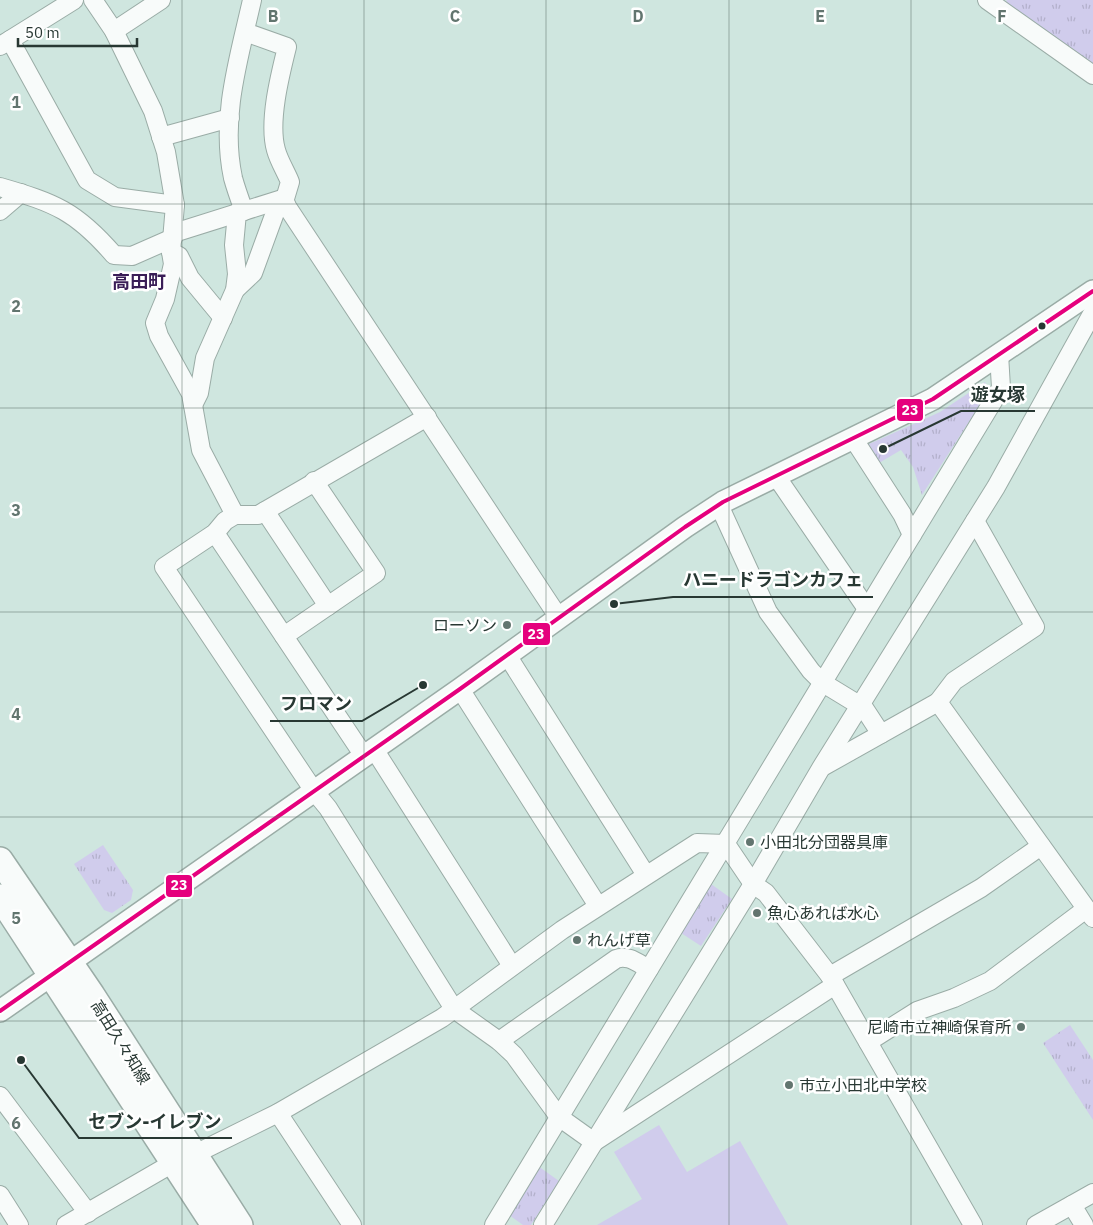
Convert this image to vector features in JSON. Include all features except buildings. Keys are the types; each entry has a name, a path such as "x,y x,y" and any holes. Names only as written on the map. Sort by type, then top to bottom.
{"main road":[{"name":"高田久々知線","path":"0,860 60,970 183,1159 240,1225"},
{"name":"高田久々知線","path":"0,897 60,970"},
{"name":"高田久々知線","path":"183,1159 214,1225"}],"street":[{"path":"74,0 5,43 87,180 115,198 175,205"},
{"path":"93,0 114,31 153,111 166,152 175,205 173,264 171,276 155,323 159,336 191,394 201,450 235,515"},
{"path":"114,31 161,0"},
{"path":"193,405 199,393 202,369 235,290 237,274 234,255 240,212 230,158 231,89 252,0"},
{"path":"987,0 1093,75"},
{"path":"235,290 253,273 276,210 285,203 290,182 276,151 274,139 277,84 287,47 245,32"},
{"path":"161,137 230,118"},
{"path":"0,188 21,193 62,208 92,229 114,255 132,256 173,241 240,212 282,199 559,618"},
{"path":"0,211 21,193"},
{"path":"173,241 190,278 222,318"},
{"path":"0,1010 60,970 460,689 685,527 719,505 933,399 1093,291"},
{"path":"543,1225 753,884 821,768 975,521 1093,312"},
{"path":"494,1225 1001,388 999,354"},
{"path":"427,417 258,515 235,515 225,521 215,533 164,567 314,791 328,808 454,1010 499,1041 514,1054 559,1117 594,1142"},
{"path":"853,438 898,507 912,534"},
{"path":"776,476 867,610"},
{"path":"284,636 376,573 314,481"},
{"path":"719,505 768,612 811,671 823,683 864,708 881,734"},
{"path":"265,511 328,606"},
{"path":"821,768 938,702 954,681 1035,627 975,521"},
{"path":"215,533 284,636 369,753 512,966"},
{"path":"507,655 646,874"},
{"path":"460,689 598,906"},
{"path":"868,1042 917,1010 954,998 990,980 1090,914 938,702"},
{"path":"66,1225 183,1159 278,1113 454,1010 512,966 598,906 697,843 726,844"},
{"path":"726,844 753,884 766,893 832,981 973,1225"},
{"path":"594,1142 832,981 981,888 1041,846"},
{"path":"499,1041 616,959 622,957 629,958 649,969"},
{"path":"0,1096 88,1213"},
{"path":"278,1113 352,1225"},
{"path":"1040,1224 1093,1193"},
{"path":"0,1195 19,1225"},
{"path":"1072,1205 1084,1225"}],"green space":[{"path":"1007,0 1093,0 1093,66 1004,5"},
{"path":"985,382 988,392 922,495 913,467 901,450 879,463 867,445 940,412"},
{"path":"103,845 133,890 131,900 112,913 104,910 74,864"},
{"path":"711,884 732,899 701,946 681,933"},
{"path":"1070,1025 1093,1060 1093,1120 1043,1043"},
{"path":"659,1125 687,1172 740,1141 788,1225 597,1225 642,1199 614,1152"},
{"path":"538,1166 559,1181 531,1225 523,1225 509,1215"}],"transit line":[{"name":"23","path":"0,1011 460,689 685,527 723,502 933,399 1093,291"}],"place":[{"name":"遊女塚","path":"883,449"},
{"name":"ハニードラゴンカフェ","path":"614,604"},
{"name":"ローソン","path":"507,625"},
{"name":"フロマン","path":"423,685"},
{"name":"小田北分団器具庫","path":"750,842"},
{"name":"魚心あれば水心","path":"757,913"},
{"name":"れんげ草","path":"577,940"},
{"name":"尼崎市立神崎保育所","path":"1021,1027"},
{"name":"セブン-イレブン","path":"21,1060"},
{"name":"市立小田北中学校","path":"789,1085"}],"district":[{"name":"高田町","path":"139,282"}]}
